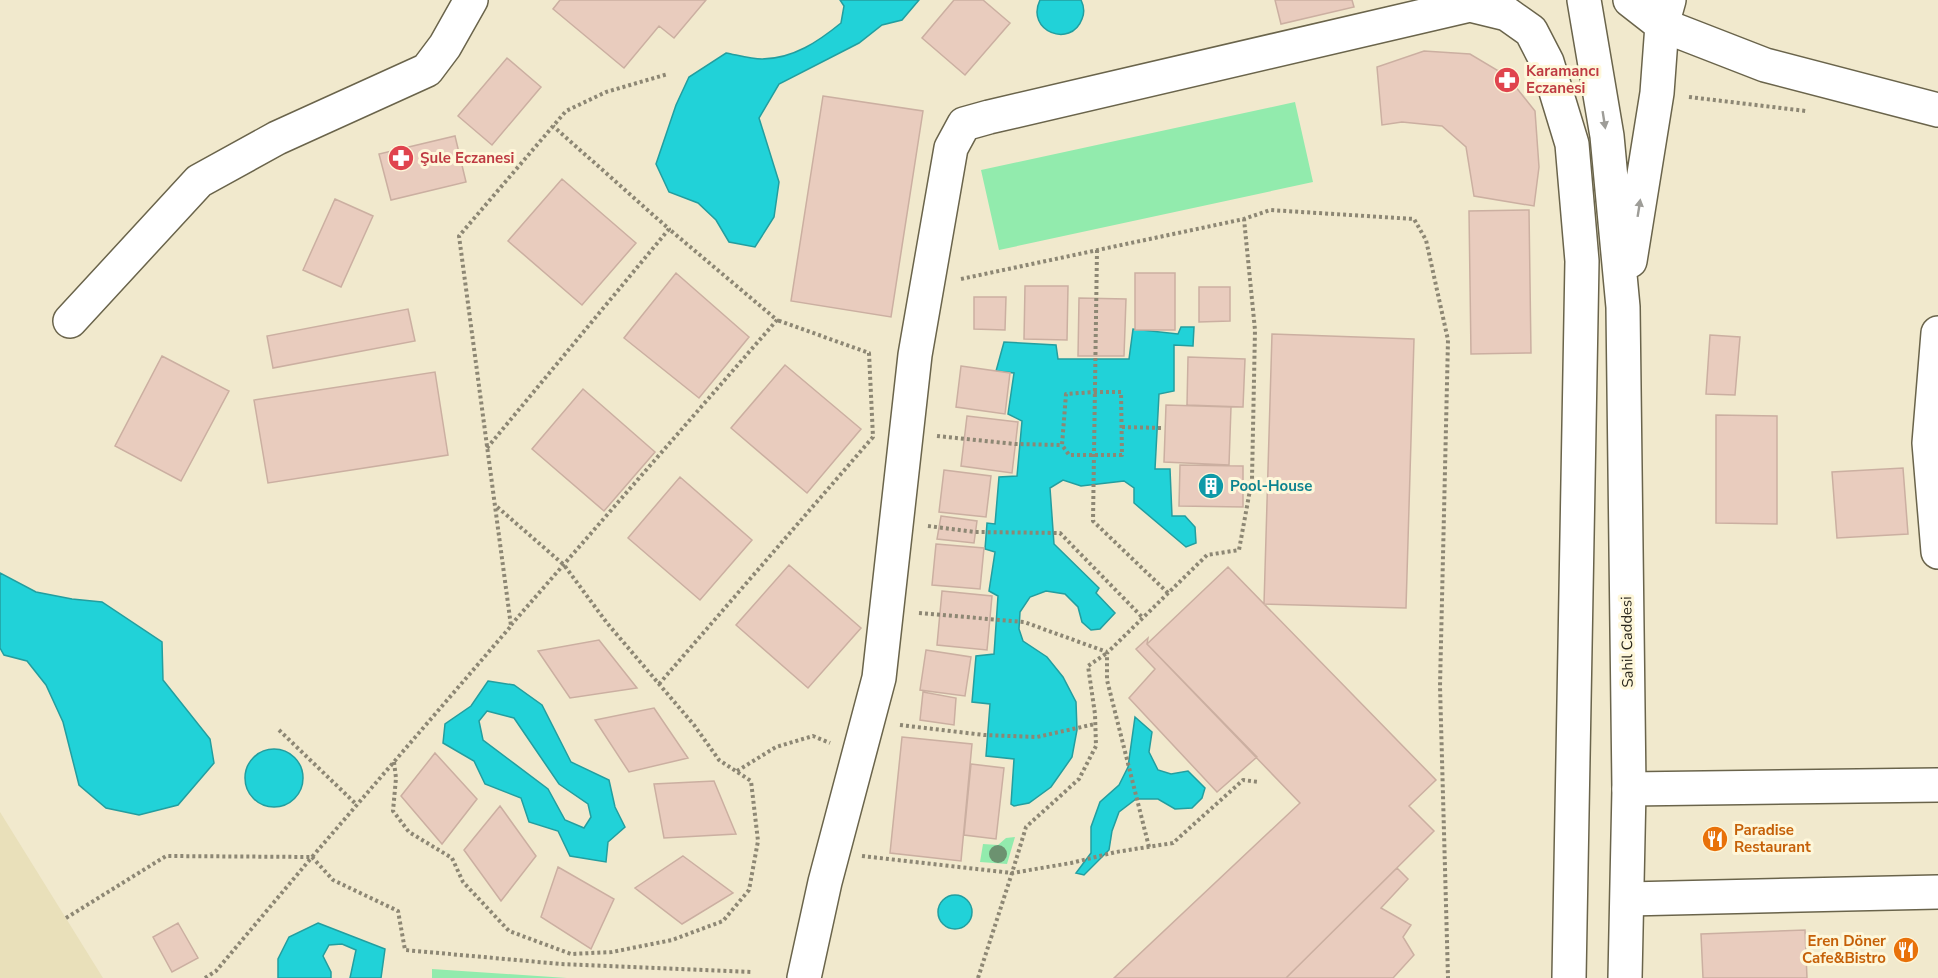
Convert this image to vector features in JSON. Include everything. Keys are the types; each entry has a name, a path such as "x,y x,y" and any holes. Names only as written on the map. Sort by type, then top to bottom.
{"street":[{"path":"70,321 199,181 277,138 427,69 445,46 471,0"},
{"path":"1584,0 1607,136 1623,307"},
{"path":"1630,0 1665,12 1765,65 1938,110"},
{"path":"804,978 825,882 879,678 915,355 951,148 964,124 1470,5 1507,14 1531,31 1547,62 1572,144 1582,261 1569,978"},
{"path":"1623,307 1658,93 1665,12"},
{"name":"Sahil Caddesi","path":"1623,307 1629,789 1625,978"},
{"path":"1938,333 1929,443 1938,552"},
{"path":"1629,789 1938,785"},
{"path":"1628,899 1938,892"}],"path":[{"path":"511,626 459,236 566,111 606,92 668,74"},
{"path":"1658,93 1817,112"},
{"path":"553,126 669,229 777,320 869,353 873,437 659,684"},
{"path":"957,282 962,278 1244,219 1270,210 1414,219 1426,240 1448,340 1440,686 1448,978"},
{"path":"978,978 1026,827 1079,779 1096,746 1089,666 1107,653 1207,555 1239,550 1252,479 1256,330 1244,219"},
{"path":"487,448 669,229"},
{"path":"1097,250 1093,521 1168,593"},
{"path":"205,978 216,971 777,320"},
{"path":"1122,392 1122,455 1069,455 1062,445 1066,394 1094,393 1122,392"},
{"path":"1122,427 1162,428"},
{"path":"934,436 1015,444 1062,445"},
{"path":"394,762 396,778 393,811 409,832 452,858 462,882 508,931 571,954 612,952 672,940 723,921 749,890 758,841 751,781 719,760 694,725 607,623 564,565 494,504"},
{"path":"923,526 975,532 1060,532 1143,618"},
{"path":"913,612 1024,622 1107,653"},
{"path":"1107,653 1107,680 1149,847"},
{"path":"898,725 984,735 1037,737 1095,724"},
{"path":"279,730 357,806"},
{"path":"736,771 776,747 813,736 858,755"},
{"path":"855,855 1012,873 1071,863 1116,852 1173,843 1243,780 1259,782"},
{"path":"66,918 166,856 312,857 333,880 398,910 405,950 561,964 751,972"}],"green space":[{"path":"1295,102 1313,182 999,250 981,170"},
{"path":"1015,837 1007,864 980,862 983,844 998,845 1006,838"},
{"path":"432,969 567,978 432,978"}],"sand":[{"path":"0,812 103,978 0,978"}],"water":[{"path":"840,0 919,0 902,20 882,25 859,43 779,84 759,118 779,182 774,217 755,247 729,242 716,220 698,203 669,192 656,164 676,105 689,77 726,53 762,59 773,58 795,52 815,42 841,23 844,6"},
{"path":"1040,0 1081,0 1084,14 1076,28 1069,33 1051,32 1044,28 1039,20 1037,11"},
{"path":"1181,327 1194,327 1193,346 1174,345 1174,391 1159,394 1155,469 1170,469 1172,516 1185,516 1195,527 1196,543 1186,547 1134,503 1134,488 1124,481 1081,486 1063,480 1050,488 1054,544 1099,588 1096,593 1115,613 1100,629 1091,630 1082,622 1078,607 1065,594 1046,591 1030,597 1020,612 1019,629 1023,641 1047,657 1063,677 1076,702 1077,730 1072,757 1051,787 1029,803 1014,806 1011,804 1014,759 986,756 990,704 972,702 976,656 994,654 998,596 989,591 995,552 985,549 987,523 995,524 999,477 1017,476 1022,421 1008,414 1014,373 996,371 1004,342 1056,345 1058,359 1129,359 1133,329 1178,334"},
{"path":"0,573 36,592 102,602 162,642 163,680 210,739 214,763 178,805 139,815 106,808 79,785 63,722 46,685 27,661 4,655 0,648"},
{"path":"488,681 514,685 542,705 571,762 609,780 615,807 625,827 608,842 606,862 570,856 558,831 529,822 521,798 485,784 474,761 443,743 445,724 471,706","holes":["487,711 514,718 559,784 588,804 591,817 584,828 565,820 548,789 483,740 479,721"]},
{"path":"1135,717 1152,732 1149,752 1158,770 1171,774 1188,771 1205,788 1202,798 1192,808 1175,809 1158,799 1136,799 1119,812 1112,831 1109,850 1084,875 1076,873 1091,853 1091,827 1100,802 1119,785 1128,767"},
{"path":"274,749 285,751 298,762 303,778 301,789 290,802 274,807 263,805 250,794 245,778 247,767 258,754"},
{"path":"955,895 967,900 972,912 967,924 955,929 943,924 938,912 943,900"},
{"path":"318,923 385,949 381,978 350,978 356,950 342,944 329,945 323,956 331,972 331,978 278,978 278,959 289,937"}],"building":[{"path":"560,0 706,0 674,38 659,26 624,68 553,9"},
{"path":"954,0 983,0 1010,23 965,75 922,38"},
{"path":"1275,0 1352,0 1354,7 1281,24"},
{"path":"1424,51 1470,54 1507,76 1535,111 1539,167 1534,206 1474,196 1466,147 1442,126 1402,122 1382,125 1377,67"},
{"path":"507,58 541,87 492,145 458,116"},
{"path":"823,96 923,111 891,317 791,301"},
{"path":"455,136 466,182 391,200 379,154"},
{"path":"562,179 636,243 582,305 508,241"},
{"path":"335,199 373,216 341,287 303,270"},
{"path":"1529,210 1531,353 1471,354 1469,211"},
{"path":"676,273 749,337 699,398 624,338"},
{"path":"1135,273 1175,273 1175,330 1135,330"},
{"path":"1025,286 1068,286 1067,340 1024,339"},
{"path":"1199,287 1230,287 1230,321 1199,322"},
{"path":"974,297 1006,297 1005,330 974,329"},
{"path":"1079,298 1126,299 1124,356 1078,356"},
{"path":"408,309 415,341 273,368 267,336"},
{"path":"1272,334 1414,339 1406,608 1264,604"},
{"path":"1710,335 1740,337 1735,395 1706,394"},
{"path":"162,356 229,391 181,481 115,446"},
{"path":"1188,357 1245,359 1243,407 1187,405"},
{"path":"785,365 861,429 807,493 731,428"},
{"path":"961,366 1010,373 1005,414 956,407"},
{"path":"435,372 448,455 268,483 254,400"},
{"path":"583,389 655,452 604,511 532,449"},
{"path":"1166,405 1231,407 1229,465 1164,462"},
{"path":"1716,415 1777,416 1777,524 1716,523"},
{"path":"967,416 1018,422 1012,473 961,466"},
{"name":"Pool-House","path":"1180,465 1243,466 1243,507 1179,506"},
{"path":"1903,468 1908,534 1837,538 1832,472"},
{"path":"944,470 991,476 986,517 939,512"},
{"path":"680,477 752,540 700,600 628,538"},
{"path":"941,516 977,521 974,543 937,539"},
{"path":"936,544 984,548 980,589 932,585"},
{"path":"789,565 861,628 808,688 736,625"},
{"path":"1228,567 1436,780 1409,806 1434,831 1286,978 1114,978 1300,803 1147,644"},
{"path":"942,591 992,596 987,650 937,645"},
{"path":"1148,638 1147,644 1257,757 1217,792 1129,698 1155,669 1136,649"},
{"path":"599,640 637,688 570,698 538,651"},
{"path":"926,650 971,657 965,696 920,690"},
{"path":"923,692 956,698 954,725 920,720"},
{"path":"654,708 688,758 629,772 595,720"},
{"path":"902,737 972,744 961,861 890,853"},
{"path":"435,753 477,799 442,844 401,796"},
{"path":"971,764 1004,768 996,839 964,835"},
{"path":"714,781 736,834 664,838 654,784"},
{"path":"500,806 536,856 501,901 464,850"},
{"path":"683,856 733,893 682,924 635,888"},
{"path":"558,867 614,899 591,949 541,917"},
{"path":"1397,868 1408,879 1381,908 1411,925 1403,937 1414,955 1393,978 1286,978"},
{"path":"178,923 198,958 172,972 153,937"},
{"path":"1805,930 1807,978 1703,978 1701,934"}],"place":[{"name":"Karamancı Eczanesi","path":"1507,80"},
{"name":"Şule Eczanesi","path":"401,158"},
{"name":"Pool-House","path":"1211,486"},
{"name":"Paradise Restaurant","path":"1715,839"},
{"name":"Eren Döner Cafe&Bistro","path":"1906,950"}]}
